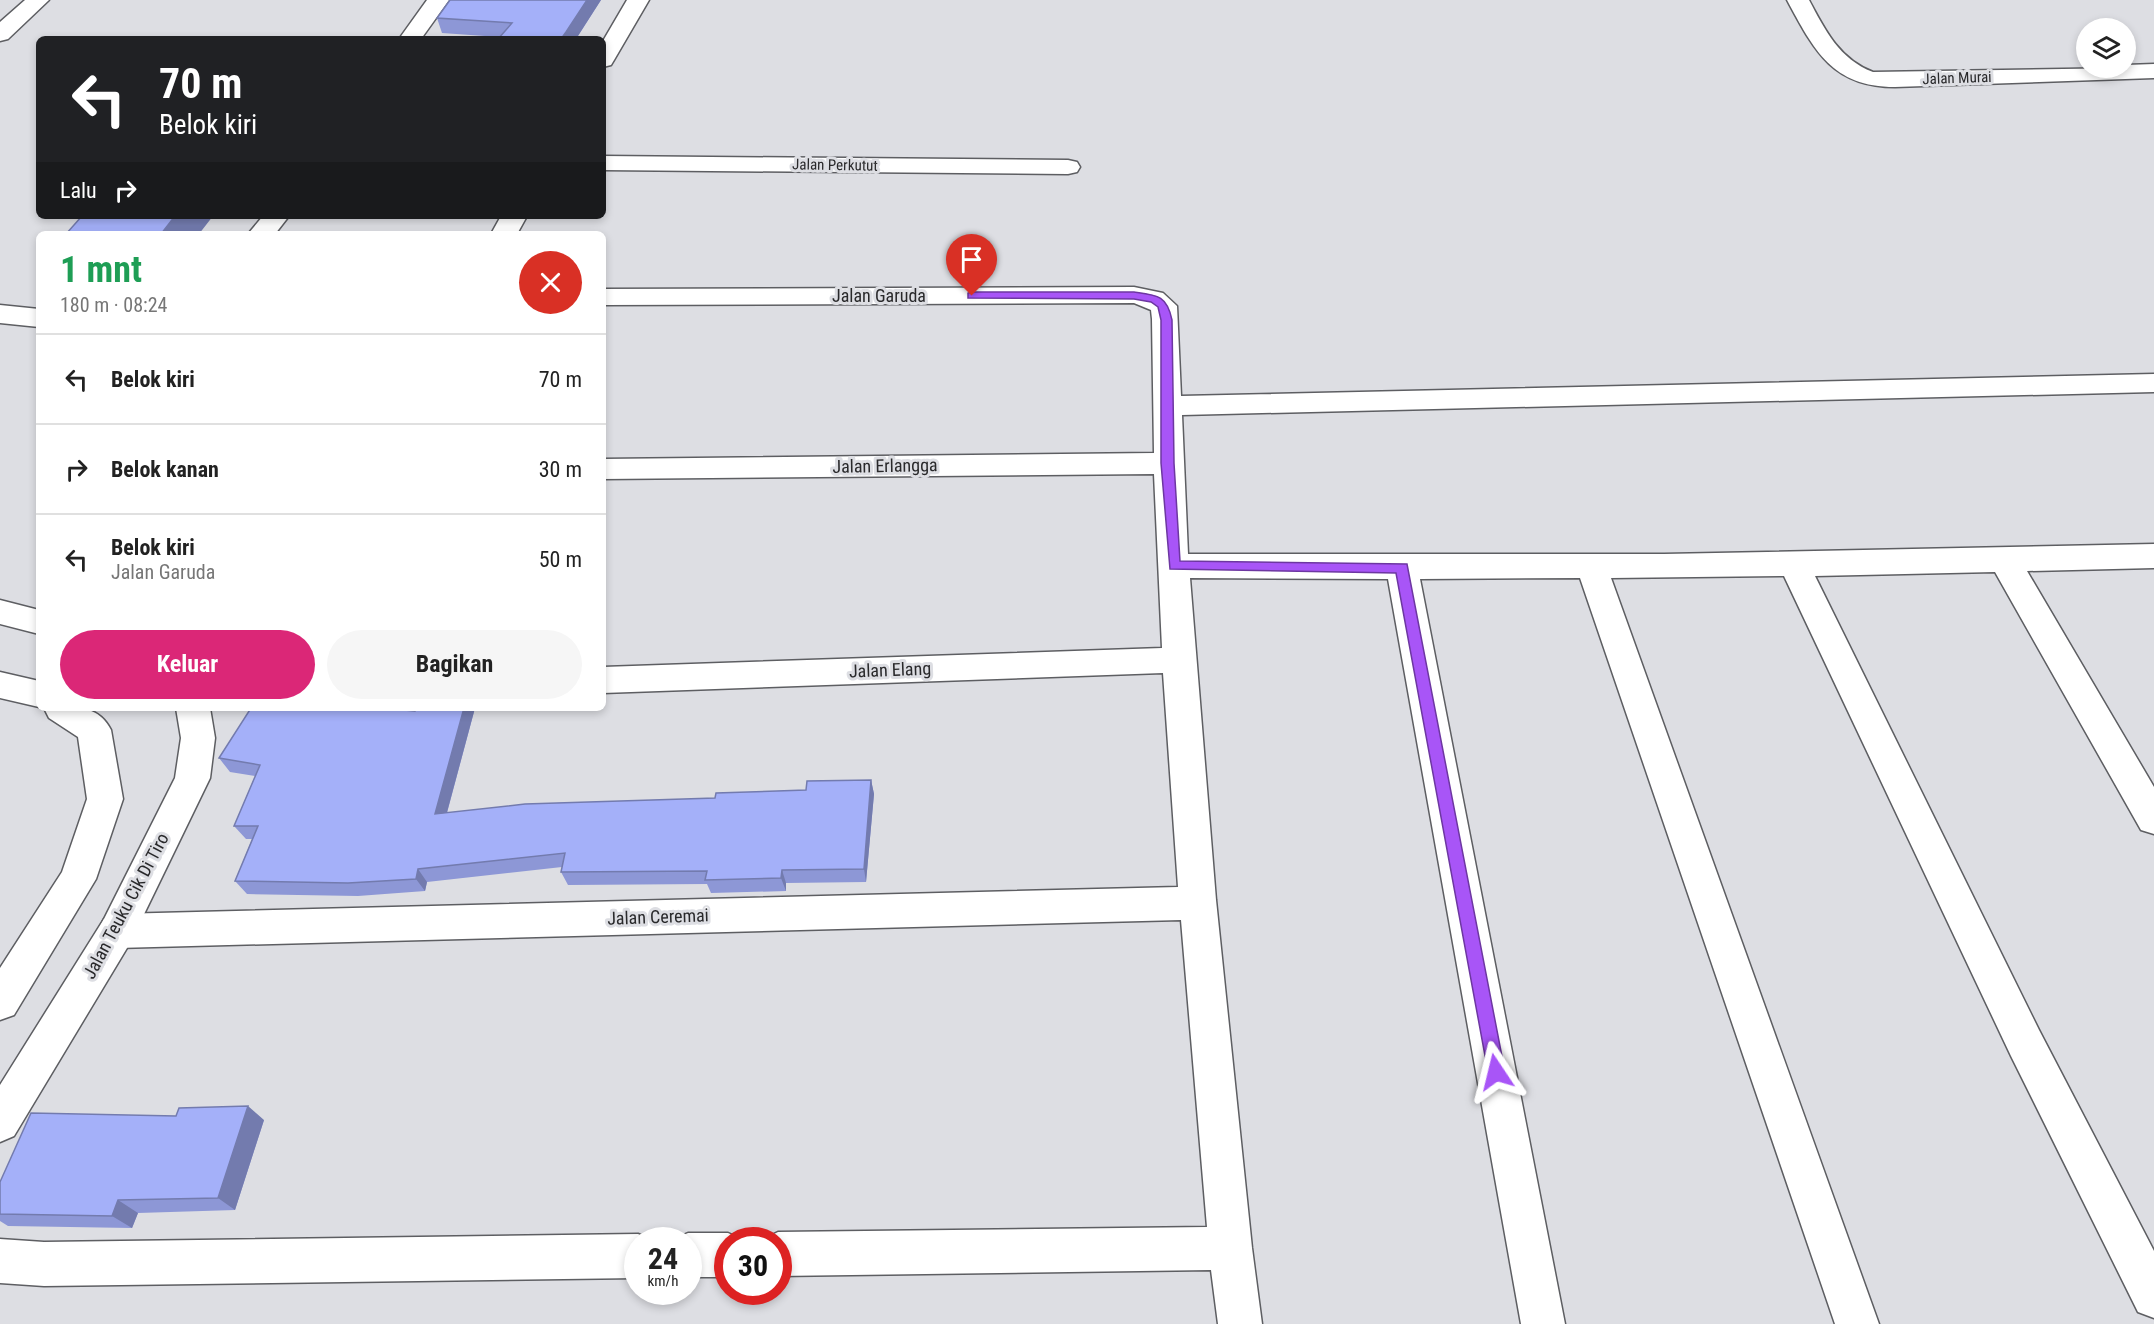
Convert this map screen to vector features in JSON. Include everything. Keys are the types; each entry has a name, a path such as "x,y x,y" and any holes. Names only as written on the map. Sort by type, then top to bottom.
{"street":[{"path":"0,34 38,0"},
{"path":"412,36 438,0"},
{"path":"606,55 638,0"},
{"name":"Jalan Murai","path":"1798,0 1826,49 1846,69 1868,78 1895,80 2154,70"},
{"name":"Jalan Perkutut","path":"606,163 1068,167"},
{"path":"264,231 274,219"},
{"name":"Jalan Garuda","path":"606,297 1134,295 1154,298 1164,306 1166,320 1166,406"},
{"path":"0,335 20,316"},
{"path":"1240,1324 1230,1248 1177,660 1166,406 2154,383"},
{"name":"Jalan Erlangga","path":"606,469 1167,463"},
{"path":"1174,566 1402,568 1794,565 2154,556"},
{"path":"2005,561 2154,819"},
{"path":"1794,565 2020,1032 2154,1296"},
{"path":"1591,566 1857,1324"},
{"path":"1402,568 1543,1324"},
{"path":"0,612 36,621"},
{"name":"Jalan Elang","path":"606,680 1177,660"},
{"path":"0,685 36,693"},
{"path":"0,1002 78,879 105,799 94,730 66,711"},
{"name":"Jalan Teuku Cik Di Tiro","path":"0,1122 117,931 192,778 198,738 194,711"},
{"name":"Jalan Ceremai","path":"117,931 1199,903"},
{"path":"792,1254 1230,1248"},
{"path":"0,1261 44,1264 624,1256"}],"building":[{"path":"450,0 587,0 563,36 501,36 512,23 437,18"},
{"path":"79,219 173,219 163,231 69,231"},
{"path":"249,711 463,711 435,814 525,804 715,798 716,793 806,790 807,781 871,780 864,869 782,870 781,878 705,880 707,871 561,872 565,853 418,869 416,879 348,883 235,881 258,826 234,826 260,765 219,758"},
{"path":"248,1106 218,1198 118,1200 112,1216 0,1214 0,1182 31,1113 176,1116 179,1108"}],"route":[{"path":"972,296 1134,295 1154,298 1164,306 1167,463 1174,566 1402,568 1496,1072"}]}
